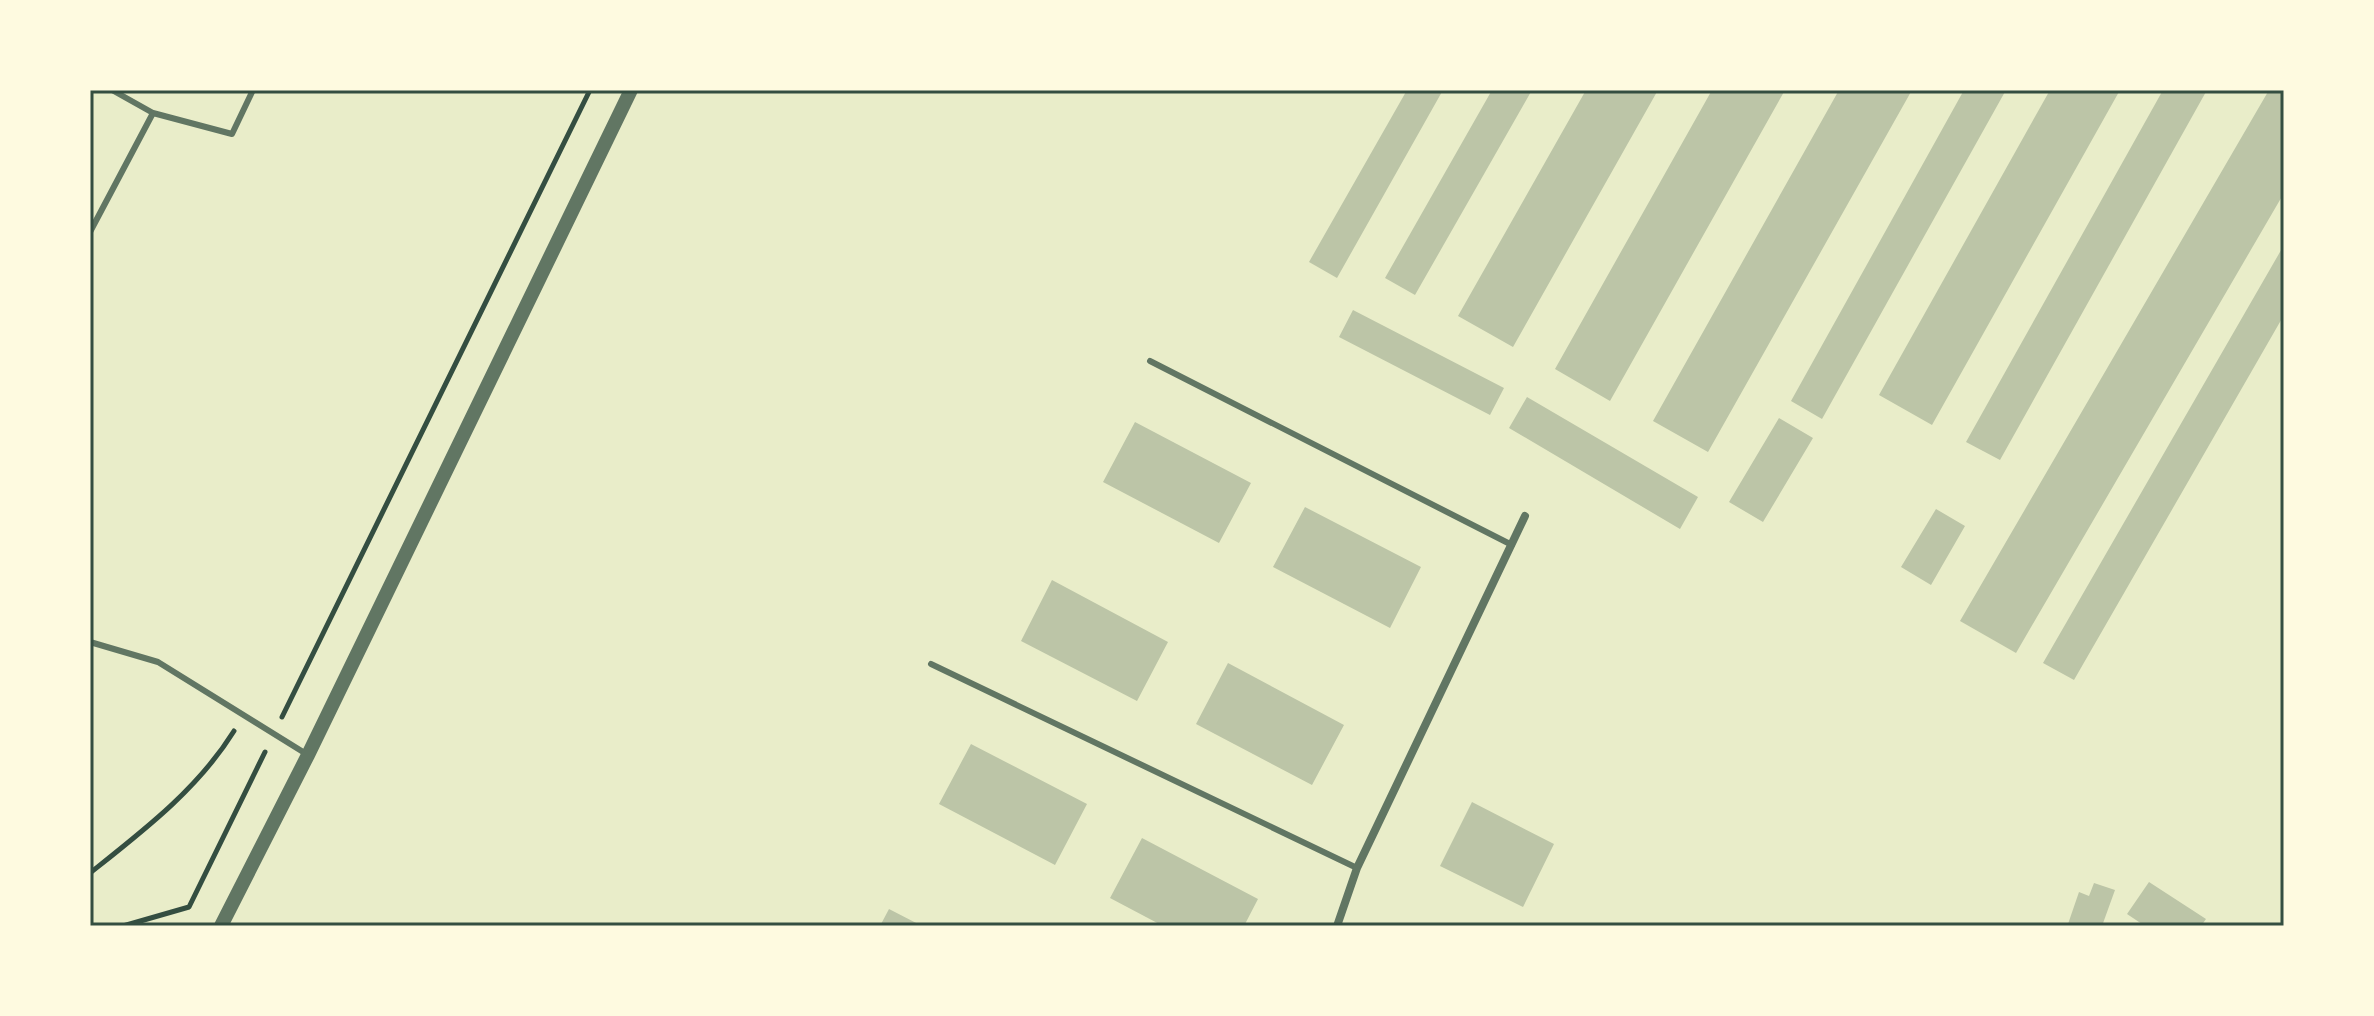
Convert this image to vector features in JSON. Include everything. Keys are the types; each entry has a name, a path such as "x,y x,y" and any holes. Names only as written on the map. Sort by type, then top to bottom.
{"street":[{"path":"221,926 308,755 631,90"},
{"path":"1337,926 1357,868 1525,516"}],"lane":[{"path":"112,90 153,113 232,134 253,90"},
{"path":"90,232 153,113"},
{"path":"1150,361 1512,545"},
{"path":"90,642 158,662 308,755"},
{"path":"931,664 1357,868"}],"path":[{"path":"123,926 189,907 590,90"},
{"path":"90,873 159,818 216,761 243,716"}],"building":[{"path":"1407,90 1443,90 1337,278 1309,262"},
{"path":"1492,90 1532,90 1415,295 1385,278"},
{"path":"1586,90 1658,90 1513,347 1458,316"},
{"path":"1712,90 1785,90 1610,401 1555,369"},
{"path":"1839,90 1912,90 1708,452 1653,421"},
{"path":"1964,90 2006,90 1822,419 1791,401"},
{"path":"2050,90 2120,90 1932,425 1879,395"},
{"path":"2163,90 2207,90 2000,460 1966,442"},
{"path":"2269,90 2284,90 2284,193 2016,653 1960,621"},
{"path":"2284,245 2284,315 2074,680 2043,663"},
{"path":"1353,310 1504,388 1490,415 1339,337"},
{"path":"1527,397 1698,497 1680,529 1509,428"},
{"path":"1779,418 1813,438 1763,522 1729,502"},
{"path":"1135,422 1251,483 1219,543 1103,482"},
{"path":"1305,507 1421,567 1390,628 1273,567"},
{"path":"1936,509 1965,526 1931,585 1901,567"},
{"path":"1052,580 1168,642 1137,701 1021,641"},
{"path":"1228,663 1344,725 1312,785 1196,724"},
{"path":"971,744 1087,804 1055,865 939,804"},
{"path":"1472,802 1554,844 1523,907 1440,866"},
{"path":"1142,838 1258,899 1244,926 1163,926 1110,898"},
{"path":"2149,882 2206,919 2201,926 2145,926 2127,914"},
{"path":"2094,883 2115,890 2102,926 2068,924 2079,892 2089,896"},
{"path":"889,909 922,926 880,926"}]}
